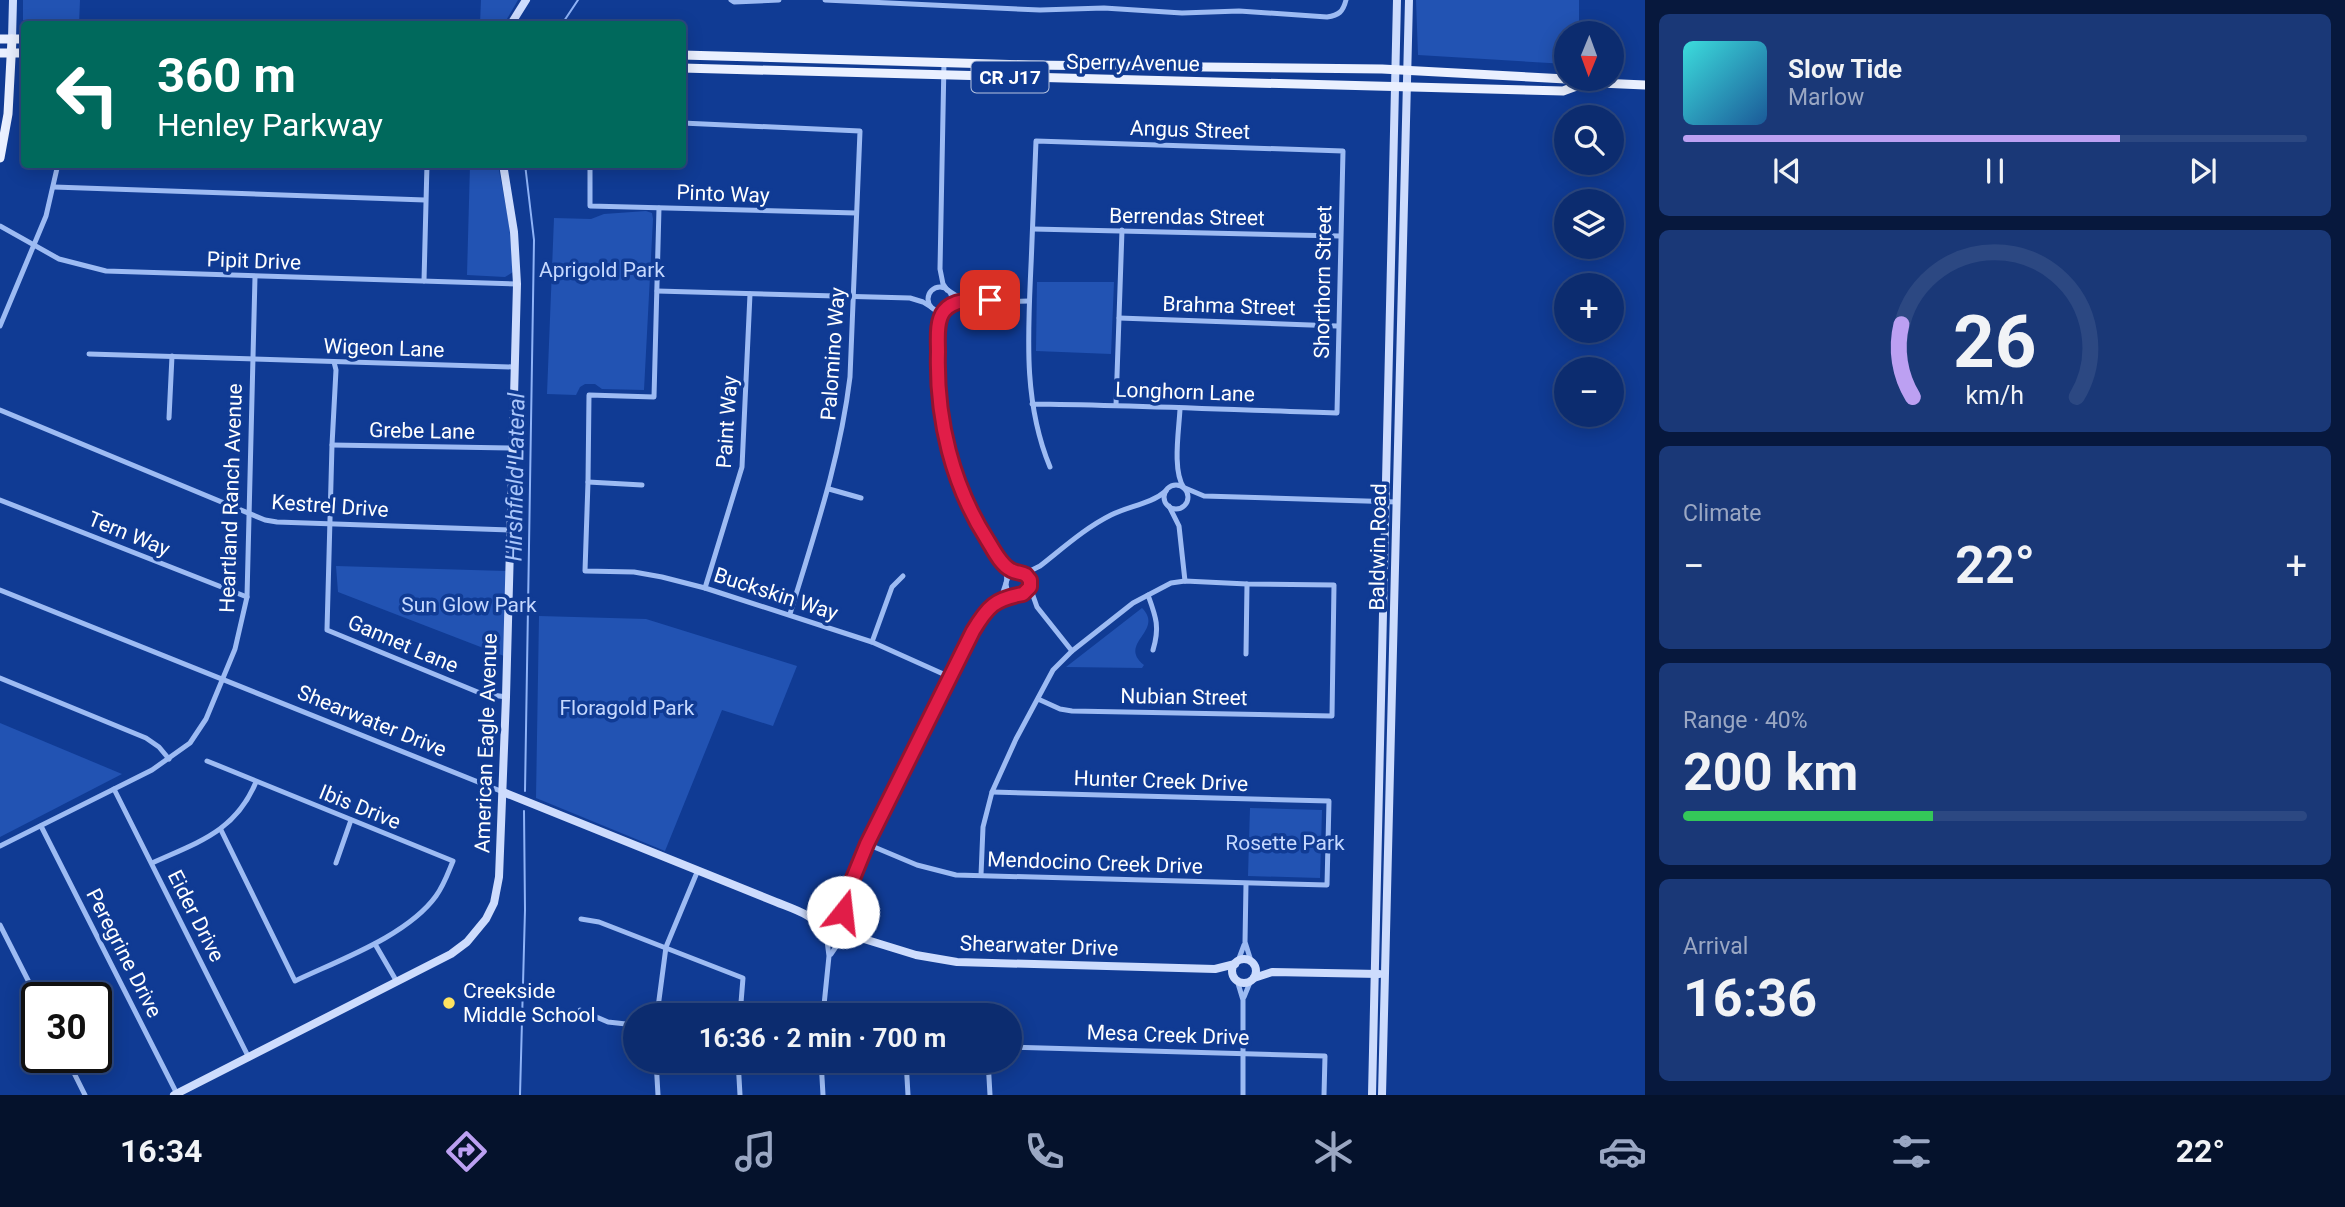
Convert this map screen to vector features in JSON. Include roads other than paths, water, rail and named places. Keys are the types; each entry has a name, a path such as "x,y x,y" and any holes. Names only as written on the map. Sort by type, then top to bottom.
{"main road":[{"path":"0,39 21,40"},
{"path":"0,158 8,114 12,39"},
{"path":"0,53 21,54"},
{"name":"Sperry Avenue","path":"686,55 1029,65 1396,71 1554,78"},
{"name":"Sperry Avenue","path":"686,68 1554,91"},
{"name":"Sperry Avenue","path":"1624,85 1645,85"}],"street":[{"path":"12,39 13,0"},
{"path":"514,21 526,0"},
{"path":"731,0 779,0"},
{"path":"825,0 1040,10 1104,8 1182,13 1239,11 1328,17 1343,11 1346,0"},
{"path":"1040,10 1041,0"},
{"name":"Baldwin Road","path":"1372,1095 1397,0"},
{"name":"Baldwin Road","path":"1382,1095 1409,0"},
{"path":"939,328 928,301 937,284 940,269 944,62"},
{"name":"Palomino Way","path":"686,123 860,131 849,388 842,436 829,489 789,614"},
{"name":"Angus Street","path":"1033,229 1035,141 1343,151"},
{"name":"Shorthorn Street","path":"1337,413 1343,151"},
{"path":"0,326 34,246 54,187 57,168"},
{"path":"424,281 426,168"},
{"name":"American Eagle Avenue","path":"176,1094 459,949 486,919 498,886 517,284 514,232 504,168"},
{"name":"Pinto Way","path":"590,168 590,206 856,213"},
{"path":"54,187 425,200"},
{"path":"642,485 588,482 589,395 654,397 659,208"},
{"name":"Pipit Drive","path":"0,226 59,259 95,270 120,273 517,284"},
{"path":"1033,229 1028,362 1032,404 1041,445 1050,467"},
{"name":"Berrendas Street","path":"1033,229 1340,236"},
{"path":"1116,405 1122,230"},
{"path":"940,269 943,284 951,300 939,328 939,398 949,452 970,509 1006,573 1010,593 1037,607 1072,651"},
{"name":"Heartland Ranch Avenue","path":"0,846 152,770 181,751 199,733 223,680 239,639 247,597 255,277"},
{"path":"910,298 937,288 970,300 1029,301"},
{"path":"657,291 910,298 939,311 970,300"},
{"name":"Paint Way","path":"705,588 742,467 750,294"},
{"name":"Brahma Street","path":"1119,318 1337,326"},
{"name":"Wigeon Lane","path":"89,354 514,367"},
{"path":"169,418 172,356"},
{"path":"330,524 336,370 334,362"},
{"path":"1389,379 1394,401 1393,430 1398,433"},
{"name":"Longhorn Lane","path":"1032,404 1337,413"},
{"path":"1180,409 1177,467 1165,498 1179,526 1185,581"},
{"name":"Kestrel Drive","path":"0,410 265,520 510,530"},
{"name":"Grebe Lane","path":"332,445 512,448"},
{"path":"1177,467 1188,498 1179,526"},
{"name":"Buckskin Way","path":"588,482 585,571 634,572 662,576 705,588 872,642 950,677"},
{"path":"830,956 848,928 843,912 845,898 867,844 977,624 1003,592 1011,574 1030,571 1040,566 1100,521 1149,501 1174,485 1204,496 1396,502"},
{"path":"829,489 861,498"},
{"path":"1149,501 1175,508 1204,496"},
{"name":"Tern Way","path":"0,500 247,597"},
{"name":"Gannet Lane","path":"330,524 327,630 480,693 506,697"},
{"path":"999,559 1011,570 1029,577 1037,607"},
{"path":"995,603 1007,596 1026,593 1040,566"},
{"path":"872,642 892,587 903,576"},
{"path":"981,875 983,827 992,792 1016,739 1053,670 1072,651 1133,603 1171,583 1185,581 1247,584 1245,654"},
{"name":"Nubian Street","path":"1038,699 1060,709 1072,710 1332,716 1334,585 1247,584"},
{"name":"Shearwater Drive","path":"0,590 698,870 808,916 819,923 825,932"},
{"path":"1148,595 1158,633 1153,650"},
{"path":"0,678 146,738 159,747 169,759"},
{"name":"Ibis Drive","path":"207,761 453,861 444,884 429,905 375,944"},
{"path":"152,863 221,830 242,810 256,782"},
{"name":"Eider Drive","path":"114,789 249,1058"},
{"name":"Hunter Creek Drive","path":"992,792 1329,801 1328,884"},
{"path":"335,863 351,820"},
{"name":"Peregrine Drive","path":"41,825 176,1094"},
{"path":"221,830 295,981 375,944 397,982"},
{"name":"Mendocino Creek Drive","path":"867,844 934,870 956,875 1328,884"},
{"path":"659,1003 666,947 698,870"},
{"path":"1243,1000 1256,971 1245,942 1246,884"},
{"path":"824,1003 830,956 825,925 845,898"},
{"name":"Shearwater Drive","path":"808,916 830,917"},
{"path":"830,917 839,916 847,921"},
{"path":"581,919 599,922 743,978 741,1003"},
{"name":"Shearwater Drive","path":"847,921 864,939"},
{"path":"0,925 29,982"},
{"path":"825,932 833,939 843,937"},
{"name":"Shearwater Drive","path":"843,937 864,939 916,956 957,962 1215,970 1236,979"},
{"path":"1243,1095 1243,1000 1233,971 1245,942"},
{"path":"1236,962 1244,959 1272,972 1385,974"},
{"name":"Shearwater Drive","path":"1215,970 1236,962"},
{"path":"1236,979 1244,982 1272,972"},
{"path":"580,1010 608,1022 623,1024"},
{"name":"Mesa Creek Drive","path":"1022,1047 1325,1056 1324,1095"},
{"path":"74,1073 85,1095"},
{"path":"657,1073 658,1095"},
{"path":"739,1073 740,1095"},
{"path":"822,1073 823,1095"},
{"path":"907,1073 908,1095"},
{"path":"989,1073 990,1095"}],"waterway":[{"name":"Hirshfield Lateral","path":"564,21 578,0"},
{"name":"Hirshfield Lateral","path":"525,168 534,240 525,791"},
{"path":"520,1095 525,910 524,811"}],"place":[{"name":"Creekside Middle School","path":"449,1003"}],"park label":[{"name":"Aprigold Park","path":"602,270"},
{"name":"Sun Glow Park","path":"469,605"},
{"name":"Floragold Park","path":"627,708"},
{"name":"Rosette Park","path":"1285,843"}]}
